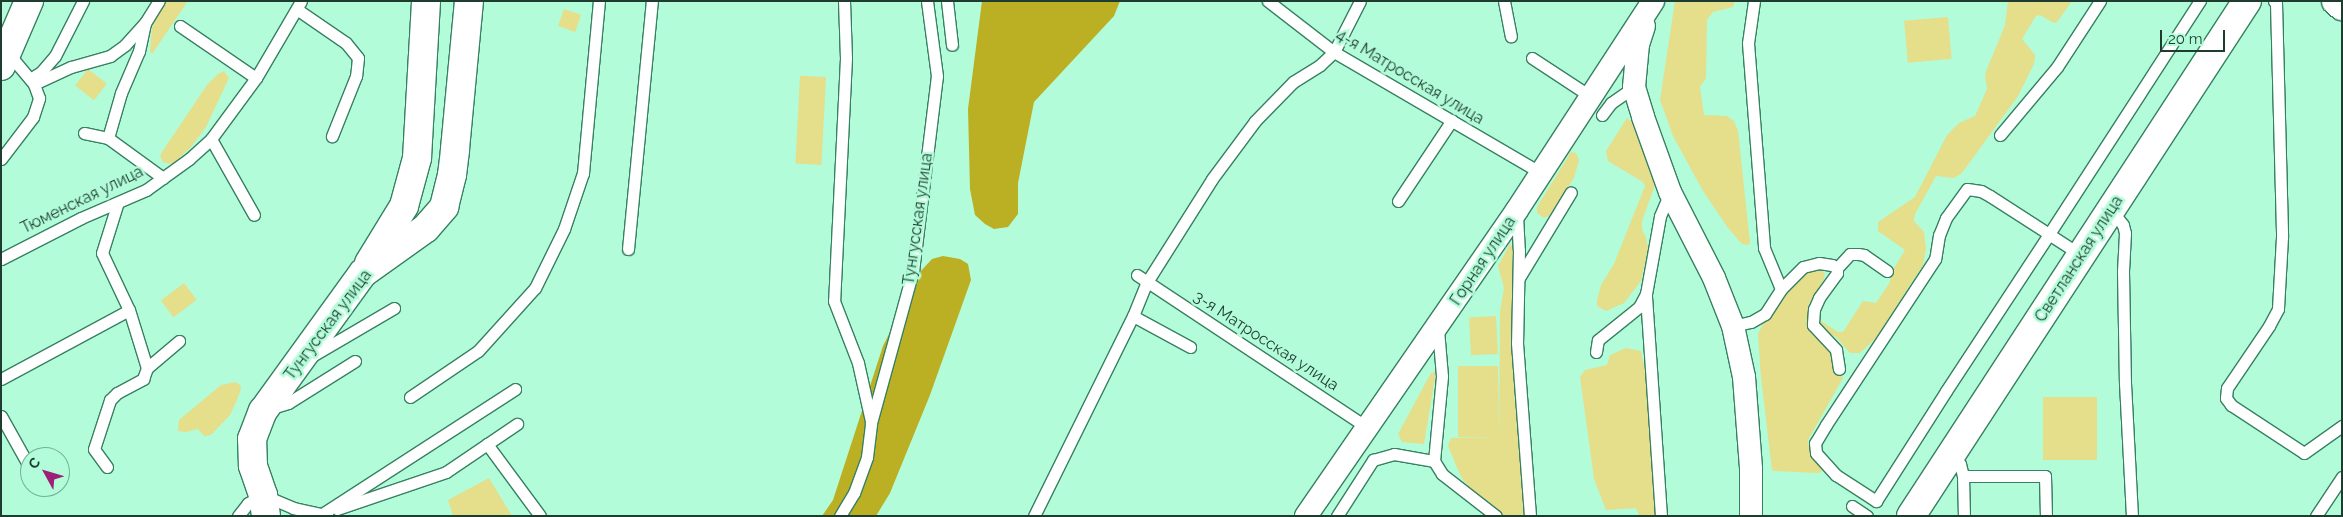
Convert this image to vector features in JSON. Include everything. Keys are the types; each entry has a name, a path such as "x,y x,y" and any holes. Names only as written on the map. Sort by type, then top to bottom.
{"main road":[{"path":"4,60 29,1"},
{"path":"363,273 404,206 417,158 426,1"},
{"name":"Тунгусская улица","path":"264,506 253,466 252,439 263,410 363,273 426,228 444,207 452,175 469,1"},
{"name":"Светланская улица","path":"1911,516 1958,465 2081,255 2247,1"},
{"path":"2336,1 2342,6"}],"street":[{"path":"1653,1 1638,44 1634,87 1653,150 1670,192 1714,278 1733,326 1744,377 1751,469 1751,516"},
{"name":"Горная улица","path":"1306,516 1517,210 1653,1"}],"lane":[{"path":"32,82 55,56 83,1"},
{"path":"32,82 71,67 110,56 125,45 145,23 159,1"},
{"path":"410,398 478,350 535,288 564,229 583,172 599,1"},
{"path":"628,249 652,1"},
{"path":"844,1 846,58 834,302 858,363 871,423"},
{"name":"Тунгусская улица","path":"840,516 854,494 867,457 871,423 913,271 937,76 927,1"},
{"path":"947,1 952,45"},
{"name":"4-я Матросская улица","path":"1268,1 1334,52 1541,173"},
{"path":"1034,516 1133,316 1142,278 1254,121 1293,82 1320,65 1334,52 1360,1"},
{"path":"1504,1 1511,36"},
{"path":"1754,1 1748,43 1764,248 1781,288"},
{"path":"2000,135 2057,67 2100,1"},
{"path":"2081,255 2049,234 1980,191 1968,189 1960,196 1946,218 1939,235 1934,260 1924,278 1816,443 1816,453 1836,475 1876,501 2049,234 2200,1"},
{"path":"2274,1 2276,4 2282,237 2278,309 2228,388 2226,398 2231,405 2304,453 2342,426"},
{"path":"299,6 346,43 358,58 356,76 332,136"},
{"name":"Тюменская улица","path":"1,259 81,218 146,190 189,160 211,139 256,78 299,6"},
{"path":"108,138 121,93 139,51 145,23"},
{"path":"180,26 256,78"},
{"path":"1532,58 1590,96"},
{"path":"1,159 33,117 39,98 32,82 4,60"},
{"path":"1602,115 1611,103 1634,87"},
{"path":"1398,201 1452,120"},
{"path":"84,133 108,138 163,178"},
{"path":"211,139 254,215"},
{"path":"1517,282 1571,192"},
{"path":"1661,516 1646,294 1660,216 1670,192"},
{"path":"118,202 102,253 129,310 147,368"},
{"path":"1517,210 1519,250 1517,343 1530,516"},
{"path":"2111,210 2123,225 2124,234 2125,365 2132,516"},
{"path":"1838,369 1836,350 1813,325 1813,318 1819,298 1836,277 1837,268 1850,254 1864,256 1886,271"},
{"path":"1733,326 1751,322 1765,314 1781,288 1803,267 1819,263 1837,268"},
{"name":"3-я Матросская улица","path":"1142,278 1366,427"},
{"path":"1596,352 1598,340 1639,307 1646,294"},
{"path":"298,364 394,308"},
{"path":"1,379 129,310"},
{"path":"1133,316 1190,348"},
{"path":"1438,327 1442,376 1434,461 1442,474 1478,504 1496,516"},
{"path":"107,467 94,449 110,400 117,393 143,379 147,368 179,341"},
{"path":"263,410 288,403 355,361"},
{"path":"325,515 515,389"},
{"path":"1,416 20,450"},
{"path":"238,516 248,503 294,508 325,515 446,472 517,424"},
{"path":"487,444 540,516"},
{"path":"1337,516 1373,460 1394,454 1434,461"},
{"path":"1964,516 1958,465 2045,476 2046,516"},
{"path":"2316,516 2342,477"},
{"path":"1852,506 1867,516"}],"shaded area":[{"path":"165,1 188,1 152,54 150,51 152,27"},
{"path":"982,1 1120,1 1114,16 1034,102 1018,183 1018,214 1008,227 994,229 975,215 970,189 968,109"},
{"path":"1675,1 1735,1 1733,7 1713,12 1707,20 1706,78 1700,87 1704,115 1727,116 1734,121 1738,131 1750,243 1748,245 1742,244 1728,228 1703,191 1673,136 1660,100"},
{"path":"2008,1 2072,1 2057,22 2054,23 2040,15 2036,16 2022,39 2035,55 2034,64 2018,96 1962,173 1954,178 1936,176 1915,214 1914,221 1924,232 1926,249 1923,265 1875,339 1860,353 1850,353 1836,337 1819,327 1817,321 1821,321 1838,332 1843,332 1863,301 1876,303 1890,282 1891,273 1905,250 1878,231 1878,222 1915,197 1947,135 1959,123 1975,116 1987,89 1985,74 2005,25"},
{"path":"564,9 581,15 575,32 558,26"},
{"path":"1948,17 1952,59 1908,63 1904,21"},
{"path":"88,69 107,84 94,100 75,86"},
{"path":"224,71 229,78 206,127 191,147 175,162 170,164 163,162 160,156 162,152 207,85"},
{"path":"800,76 826,77 821,165 795,164"},
{"path":"1627,118 1637,126 1656,174 1655,185 1642,221 1642,229 1648,248 1641,281 1624,303 1606,311 1597,306 1601,285 1614,264 1645,186 1643,182 1608,161 1606,151"},
{"path":"1571,152 1576,153 1579,160 1574,178 1549,216 1544,218 1537,213 1537,207"},
{"path":"1510,244 1513,248 1512,328 1525,516 1504,516 1480,500 1461,477 1448,446 1451,438 1499,437 1458,437 1458,366 1498,366 1499,436 1500,312 1504,288 1498,266"},
{"path":"943,256 960,259 968,264 971,280 930,395 890,493 876,516 822,516 833,500 883,346 920,272 932,259"},
{"path":"1817,268 1825,273 1824,279 1809,304 1808,325 1828,346 1843,378 1808,440 1811,456 1823,470 1819,473 1774,471 1772,470 1761,377 1758,334 1784,291 1805,271"},
{"path":"184,283 197,300 173,317 161,300"},
{"path":"1496,316 1498,354 1471,355 1469,317"},
{"path":"1626,348 1641,351 1647,381 1656,516 1639,516 1636,508 1606,510 1594,479 1580,377 1585,370 1607,365 1610,355"},
{"path":"1436,372 1424,444 1402,442 1398,434 1431,373"},
{"path":"235,382 240,385 241,389 237,400 230,415 211,435 204,436 198,429 186,432 178,431 179,420 221,385"},
{"path":"2043,397 2097,397 2097,460 2043,460"},
{"path":"489,478 512,516 453,516 448,500"}]}
